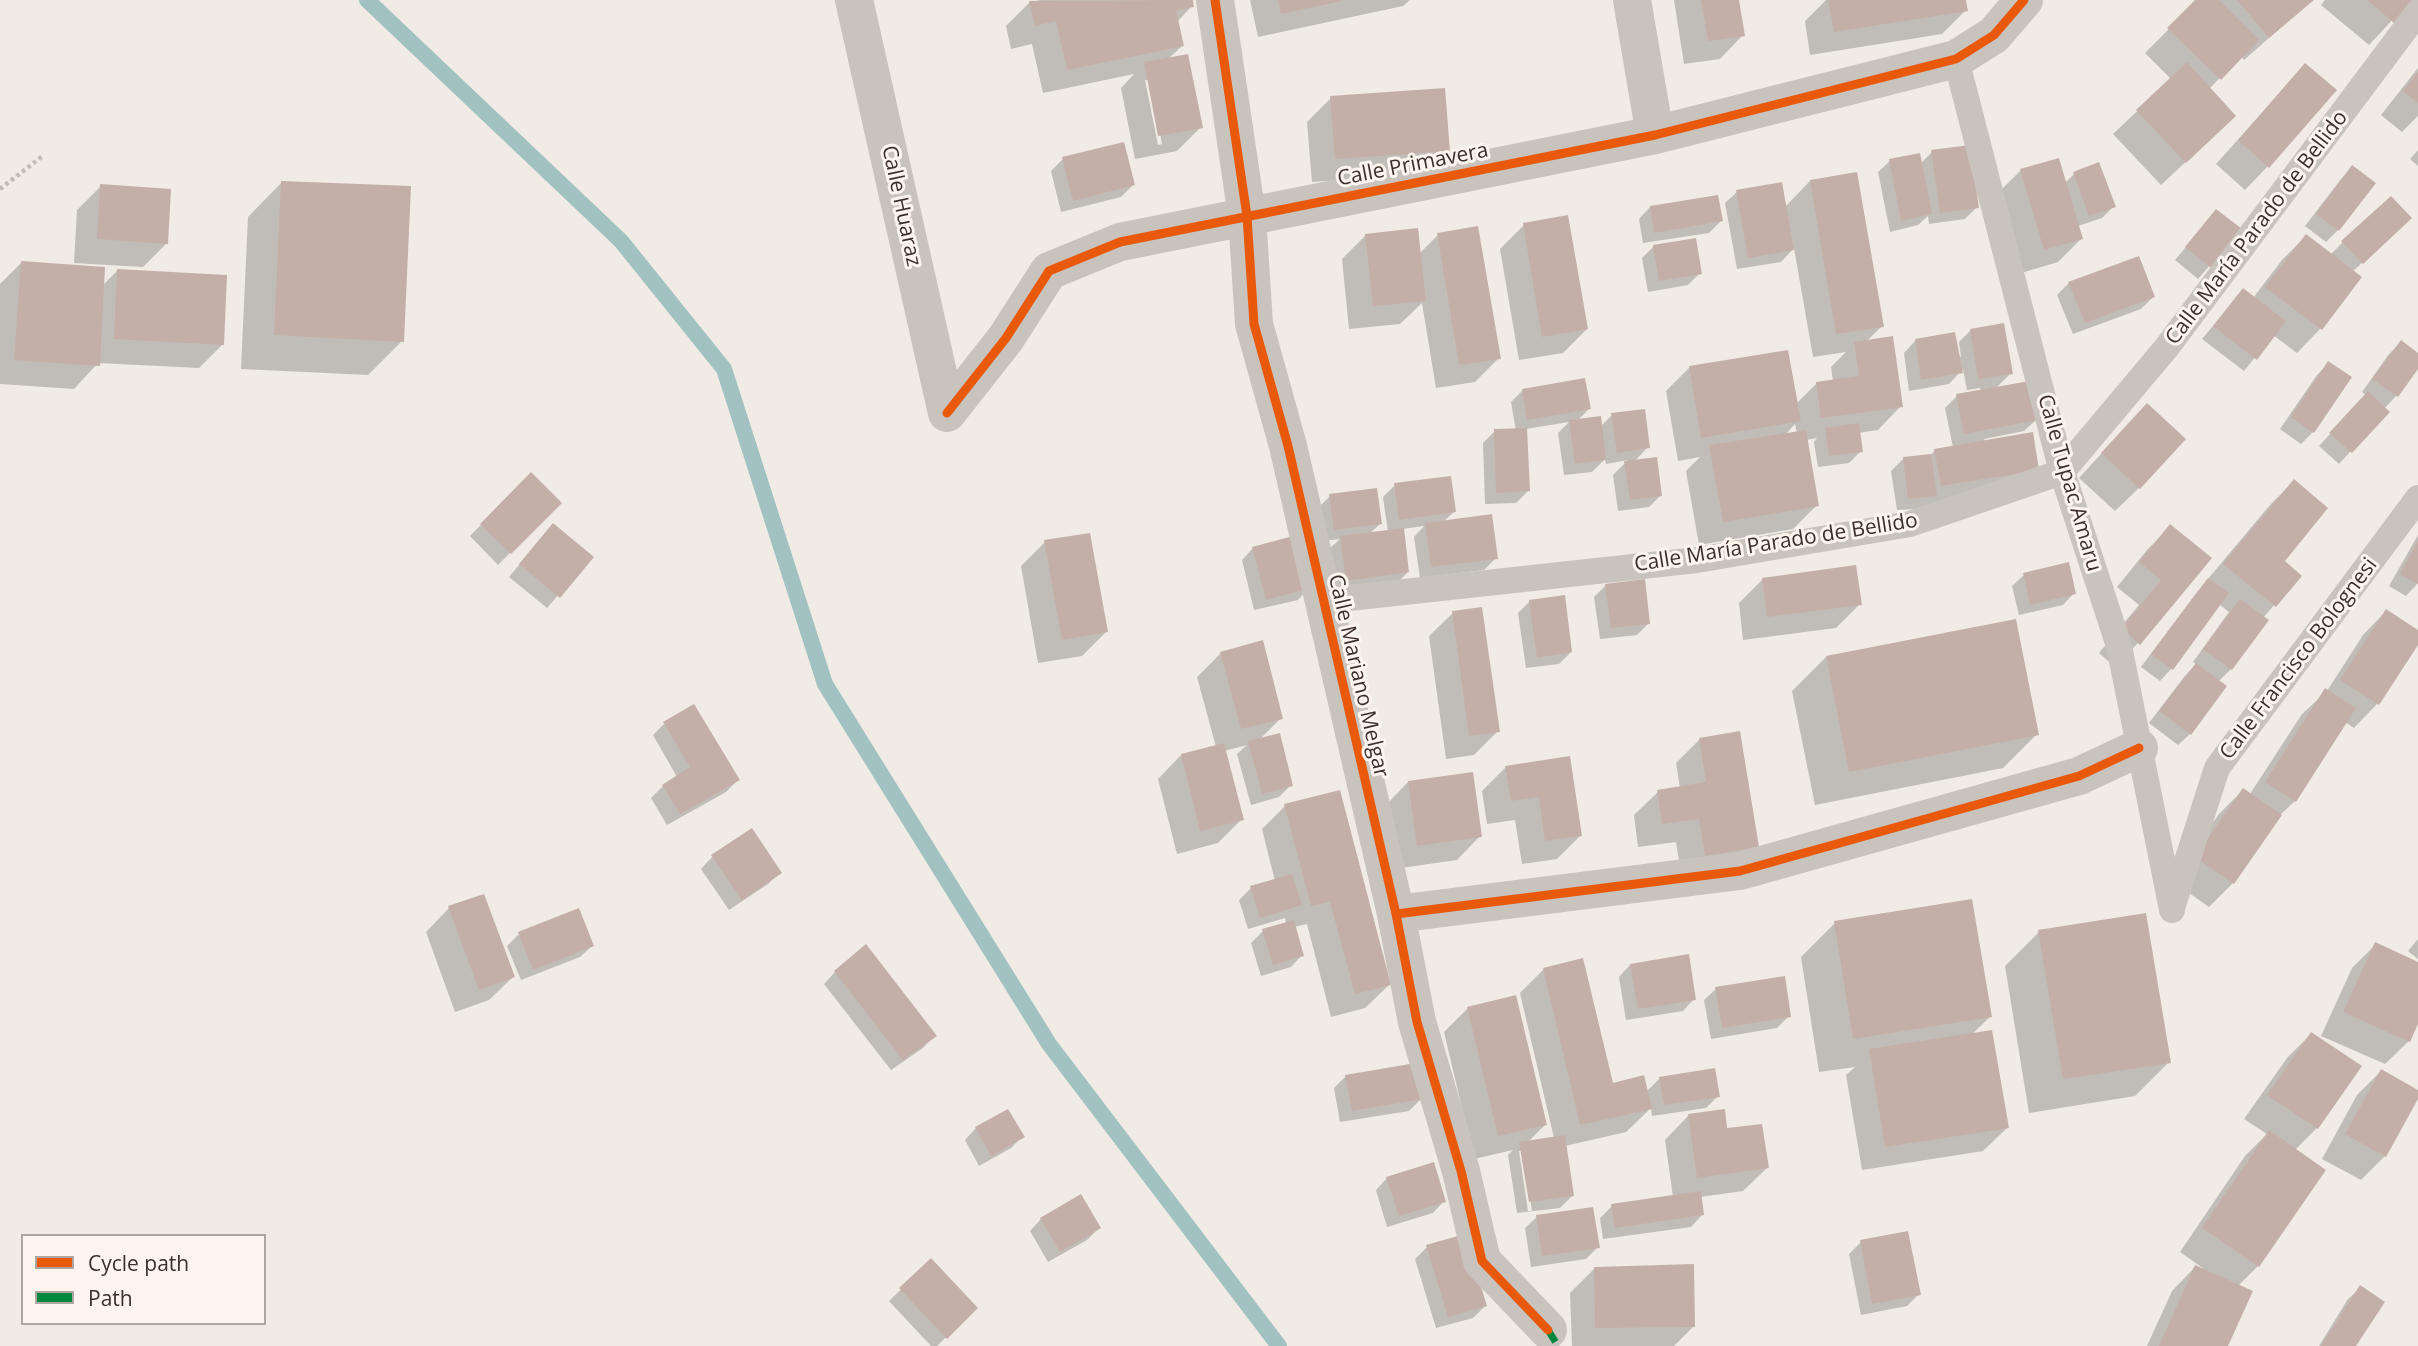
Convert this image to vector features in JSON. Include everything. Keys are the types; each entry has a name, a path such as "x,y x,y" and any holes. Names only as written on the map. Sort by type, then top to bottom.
{"street":[{"name":"Calle Huaraz","path":"854,0 947,413"},
{"name":"Calle Mariano Melgar","path":"1215,0 1247,216 1254,324 1288,446 1396,914 1417,1022 1461,1171 1482,1261 1548,1330"},
{"path":"1632,0 1655,135"},
{"name":"Calle Primavera","path":"947,413 1006,338 1049,271 1120,242 1655,135 1956,59 1991,18 2024,0"},
{"path":"1396,914 1740,871 2079,776 2140,748"}],"lane":[{"name":"Calle María Parado de Bellido","path":"1322,601 1697,560 1910,524 2062,472 2167,347 2418,12"},
{"name":"Calle Tupac Amaru","path":"1956,59 2062,472 2119,646 2172,909"},
{"name":"Calle Francisco Bolognesi","path":"2172,909 2217,768 2418,498"}],"path":[{"path":"0,189 44,155"}],"building":[{"path":"1193,0 1194,7 1176,10 1184,46 1067,70 1056,21 1035,26 1029,1"},
{"path":"1278,0 1341,0 1342,1 1281,14"},
{"path":"1701,0 1739,0 1745,36 1708,41"},
{"path":"1828,0 1966,0 1968,11 1834,32"},
{"path":"2195,0 2219,0 2259,40 2221,80 2167,28"},
{"path":"2237,0 2314,0 2269,38"},
{"path":"2367,0 2413,0 2394,23"},
{"path":"1188,54 1203,128 1158,136 1144,62"},
{"path":"2187,62 2236,116 2186,163 2136,110"},
{"path":"2305,63 2337,90 2269,168 2238,140"},
{"path":"2418,72 2418,103 2403,91"},
{"path":"1445,88 1450,151 1335,159 1330,96"},
{"path":"1124,142 1135,185 1073,201 1062,157"},
{"path":"1970,145 1979,208 1940,213 1931,150"},
{"path":"1920,153 1932,214 1901,221 1889,159"},
{"path":"2059,158 2083,239 2044,250 2020,169"},
{"path":"2099,162 2116,207 2089,216 2073,172"},
{"path":"2352,165 2376,183 2339,231 2316,214"},
{"path":"1857,172 1884,327 1836,334 1810,180"},
{"path":"281,181 411,186 404,342 274,335"},
{"path":"1782,182 1794,250 1748,258 1736,190"},
{"path":"100,184 171,189 168,244 97,239"},
{"path":"1718,195 1723,221 1654,233 1650,206"},
{"path":"2391,196 2412,218 2363,264 2341,241"},
{"path":"2216,209 2242,229 2211,268 2185,247"},
{"path":"1568,215 1588,329 1542,337 1523,223"},
{"path":"1478,226 1501,359 1459,365 1437,233"},
{"path":"1418,228 1426,301 1373,306 1365,234"},
{"path":"2306,234 2362,277 2322,330 2265,287"},
{"path":"1696,238 1702,274 1659,281 1653,245"},
{"path":"2139,256 2155,297 2085,323 2068,282"},
{"path":"21,261 105,267 100,366 14,360"},
{"path":"117,269 227,275 224,345 114,339"},
{"path":"2243,288 2286,321 2257,360 2213,326"},
{"path":"2004,323 2013,374 1978,379 1970,329"},
{"path":"1955,332 1963,373 1921,380 1915,339"},
{"path":"1893,336 1903,407 1821,418 1816,382 1859,376 1854,342"},
{"path":"2401,340 2418,353 2418,369 2398,397 2372,379"},
{"path":"1788,350 1801,421 1701,438 1689,366"},
{"path":"2328,361 2352,377 2314,433 2291,417"},
{"path":"1585,378 1591,409 1527,420 1522,389"},
{"path":"2030,381 2038,420 1964,434 1956,394"},
{"path":"2368,391 2390,412 2352,453 2329,433"},
{"path":"2147,403 2186,439 2140,489 2101,453"},
{"path":"1645,409 1650,448 1617,453 1611,413"},
{"path":"1601,416 1606,460 1575,464 1569,420"},
{"path":"1859,423 1863,452 1829,456 1825,428"},
{"path":"1527,428 1530,491 1496,493 1494,429"},
{"path":"1806,430 1819,506 1723,522 1709,445"},
{"path":"2033,432 2039,470 1941,486 1934,449"},
{"path":"1931,454 1937,496 1908,499 1903,457"},
{"path":"1657,457 1662,496 1630,500 1624,461"},
{"path":"531,472 562,503 511,554 480,524"},
{"path":"1451,476 1456,512 1399,520 1394,483"},
{"path":"2294,479 2328,508 2285,561 2302,576 2276,607 2223,564"},
{"path":"1377,488 1382,524 1334,530 1329,494"},
{"path":"1492,514 1498,559 1431,567 1425,523"},
{"path":"553,523 594,557 560,598 519,564"},
{"path":"2170,524 2212,558 2140,645 2122,628 2161,580 2139,562"},
{"path":"1404,528 1409,572 1346,581 1340,536"},
{"path":"1090,533 1108,632 1062,640 1044,540"},
{"path":"1297,535 1311,588 1266,600 1252,547"},
{"path":"2418,541 2418,584 2400,574"},
{"path":"2069,562 2076,594 2030,605 2023,573"},
{"path":"1856,565 1862,605 1767,617 1762,578"},
{"path":"2208,578 2229,593 2173,670 2151,654"},
{"path":"1645,579 1650,624 1611,628 1605,584"},
{"path":"1565,595 1572,652 1537,658 1529,600"},
{"path":"2240,599 2269,620 2232,670 2203,649"},
{"path":"1482,607 1500,732 1469,736 1452,611"},
{"path":"2386,609 2418,630 2418,645 2379,705 2340,680"},
{"path":"2016,619 2039,735 1849,772 1826,656"},
{"path":"1263,640 1283,719 1241,729 1220,652"},
{"path":"2196,663 2227,686 2191,735 2159,711"},
{"path":"2325,688 2356,708 2296,802 2265,782"},
{"path":"694,704 740,780 680,814 662,785 690,767 663,722"},
{"path":"1740,731 1759,847 1705,856 1699,819 1662,824 1657,790 1706,782 1699,738"},
{"path":"1280,733 1293,786 1262,794 1248,741"},
{"path":"1224,743 1244,820 1200,831 1181,754"},
{"path":"1570,756 1582,836 1545,841 1539,797 1511,801 1505,766"},
{"path":"1473,772 1482,837 1417,846 1408,781"},
{"path":"2243,788 2282,815 2234,884 2195,857"},
{"path":"1340,790 1391,985 1355,994 1330,902 1311,906 1284,804"},
{"path":"752,828 782,873 742,900 711,855"},
{"path":"1292,874 1302,905 1260,918 1250,886"},
{"path":"484,894 515,977 479,990 448,906"},
{"path":"1972,899 1992,1017 1853,1039 1834,921"},
{"path":"579,908 594,946 533,970 518,932"},
{"path":"2146,913 2171,1063 2063,1079 2038,930"},
{"path":"1294,920 1304,956 1273,965 1262,929"},
{"path":"2375,942 2418,962 2418,1024 2410,1042 2343,1012"},
{"path":"866,944 937,1036 903,1060 834,971"},
{"path":"1689,954 1696,1000 1638,1009 1630,964"},
{"path":"1583,958 1613,1083 1644,1075 1652,1109 1580,1125 1543,968"},
{"path":"1785,976 1791,1017 1722,1028 1715,987"},
{"path":"1516,995 1547,1125 1498,1136 1467,1007"},
{"path":"1992,1030 2009,1128 1885,1147 1869,1049"},
{"path":"2311,1032 2362,1066 2318,1129 2267,1095"},
{"path":"1416,1063 1423,1099 1352,1111 1345,1075"},
{"path":"1715,1068 1720,1097 1664,1105 1659,1077"},
{"path":"2381,1069 2418,1090 2418,1099 2386,1157 2345,1134"},
{"path":"1008,1109 1025,1137 991,1156 975,1127"},
{"path":"1725,1109 1727,1128 1762,1124 1769,1168 1697,1178 1688,1114"},
{"path":"2269,1130 2326,1170 2259,1267 2202,1228"},
{"path":"1565,1135 1574,1196 1529,1202 1519,1142"},
{"path":"1434,1162 1446,1202 1399,1216 1386,1177"},
{"path":"1701,1191 1704,1215 1615,1228 1611,1204"},
{"path":"1081,1194 1101,1228 1060,1252 1040,1218"},
{"path":"1593,1207 1600,1248 1542,1256 1536,1215"},
{"path":"1908,1231 1921,1295 1872,1304 1860,1240"},
{"path":"1465,1234 1487,1306 1448,1317 1426,1245"},
{"path":"931,1258 978,1308 947,1339 899,1288"},
{"path":"1694,1264 1695,1327 1595,1328 1594,1267"},
{"path":"2195,1265 2253,1291 2228,1346 2159,1346"},
{"path":"2360,1285 2385,1302 2356,1346 2321,1346"}],"waterway":[{"path":"367,0 621,241 724,369 825,684 1049,1044 1279,1346"}],"marked path":[{"path":"1548,1330 1558,1346"}],"cycle path":[{"path":"1215,0 1247,216 1254,324 1288,446 1396,914 1417,1022 1461,1171 1482,1261 1548,1330"},
{"path":"947,413 1006,338 1049,271 1120,242 1655,135 1956,59 1994,35 2024,0"},
{"path":"1396,914 1740,871 2079,776 2139,748"}]}
